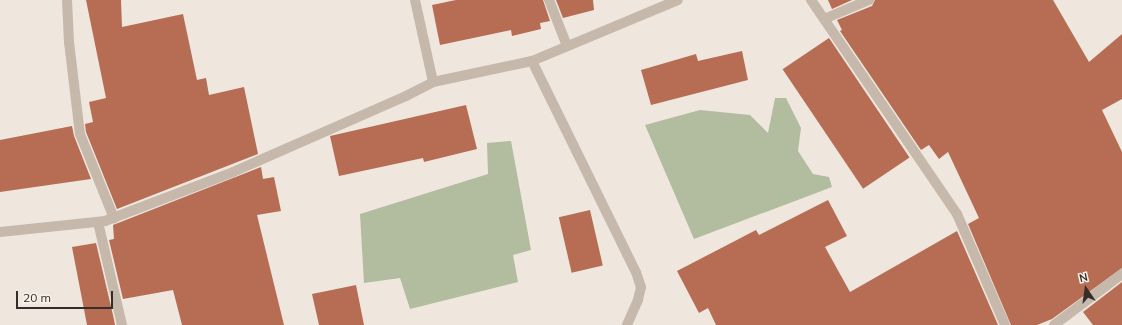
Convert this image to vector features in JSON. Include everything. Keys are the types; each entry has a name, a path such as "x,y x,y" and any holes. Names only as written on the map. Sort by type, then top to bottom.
{"street":[{"path":"67,0 69,42 80,134 114,218"},
{"path":"415,0 433,82"},
{"path":"549,0 566,46"},
{"path":"0,232 98,222 114,218 233,172 406,96 433,82 532,61 678,0"},
{"path":"811,0 957,214 1005,325"},
{"path":"824,19 869,0"},
{"path":"532,61 636,272 641,288 638,300 627,325"},
{"path":"98,222 122,325"},
{"path":"1054,325 1122,274"}],"green space":[{"path":"775,98 786,98 801,128 798,151 813,174 829,177 832,187 694,239 645,125 700,110 750,115 768,133"},
{"path":"511,141 531,250 513,255 518,282 410,309 400,278 364,283 360,214 488,174 487,143"}],"building":[{"path":"86,0 121,0 122,27 183,14 197,80 206,78 209,95 244,87 258,154 117,209 86,132 85,124 93,122 89,102 106,98"},
{"path":"456,0 543,0 550,21 540,23 541,29 512,36 511,30 440,45 432,5"},
{"path":"556,0 593,0 594,10 563,18"},
{"path":"828,0 852,0 832,9"},
{"path":"875,0 1053,0 1089,62 1122,34 1122,99 1102,110 1122,152 1122,268 1052,319 1037,325 1011,325 968,224 979,218 948,152 939,159 929,145 921,150 840,31 842,30 837,20 872,6"},
{"path":"829,38 910,157 863,189 783,69"},
{"path":"742,51 748,80 651,105 641,70 696,54 698,61"},
{"path":"466,105 477,149 424,162 423,158 339,176 330,136"},
{"path":"72,126 74,136 91,179 0,192 0,140"},
{"path":"261,167 263,179 274,177 281,211 257,215 284,325 182,325 173,290 123,299 109,240 114,239 113,225"},
{"path":"828,200 847,236 825,247 850,292 957,231 998,325 716,325 708,308 699,313 677,271 756,230 759,235"},
{"path":"590,210 603,266 572,273 559,217"},
{"path":"96,243 115,325 87,325 72,247"},
{"path":"1122,282 1122,325 1093,325 1083,312"},
{"path":"356,285 364,325 319,325 312,294"}]}
